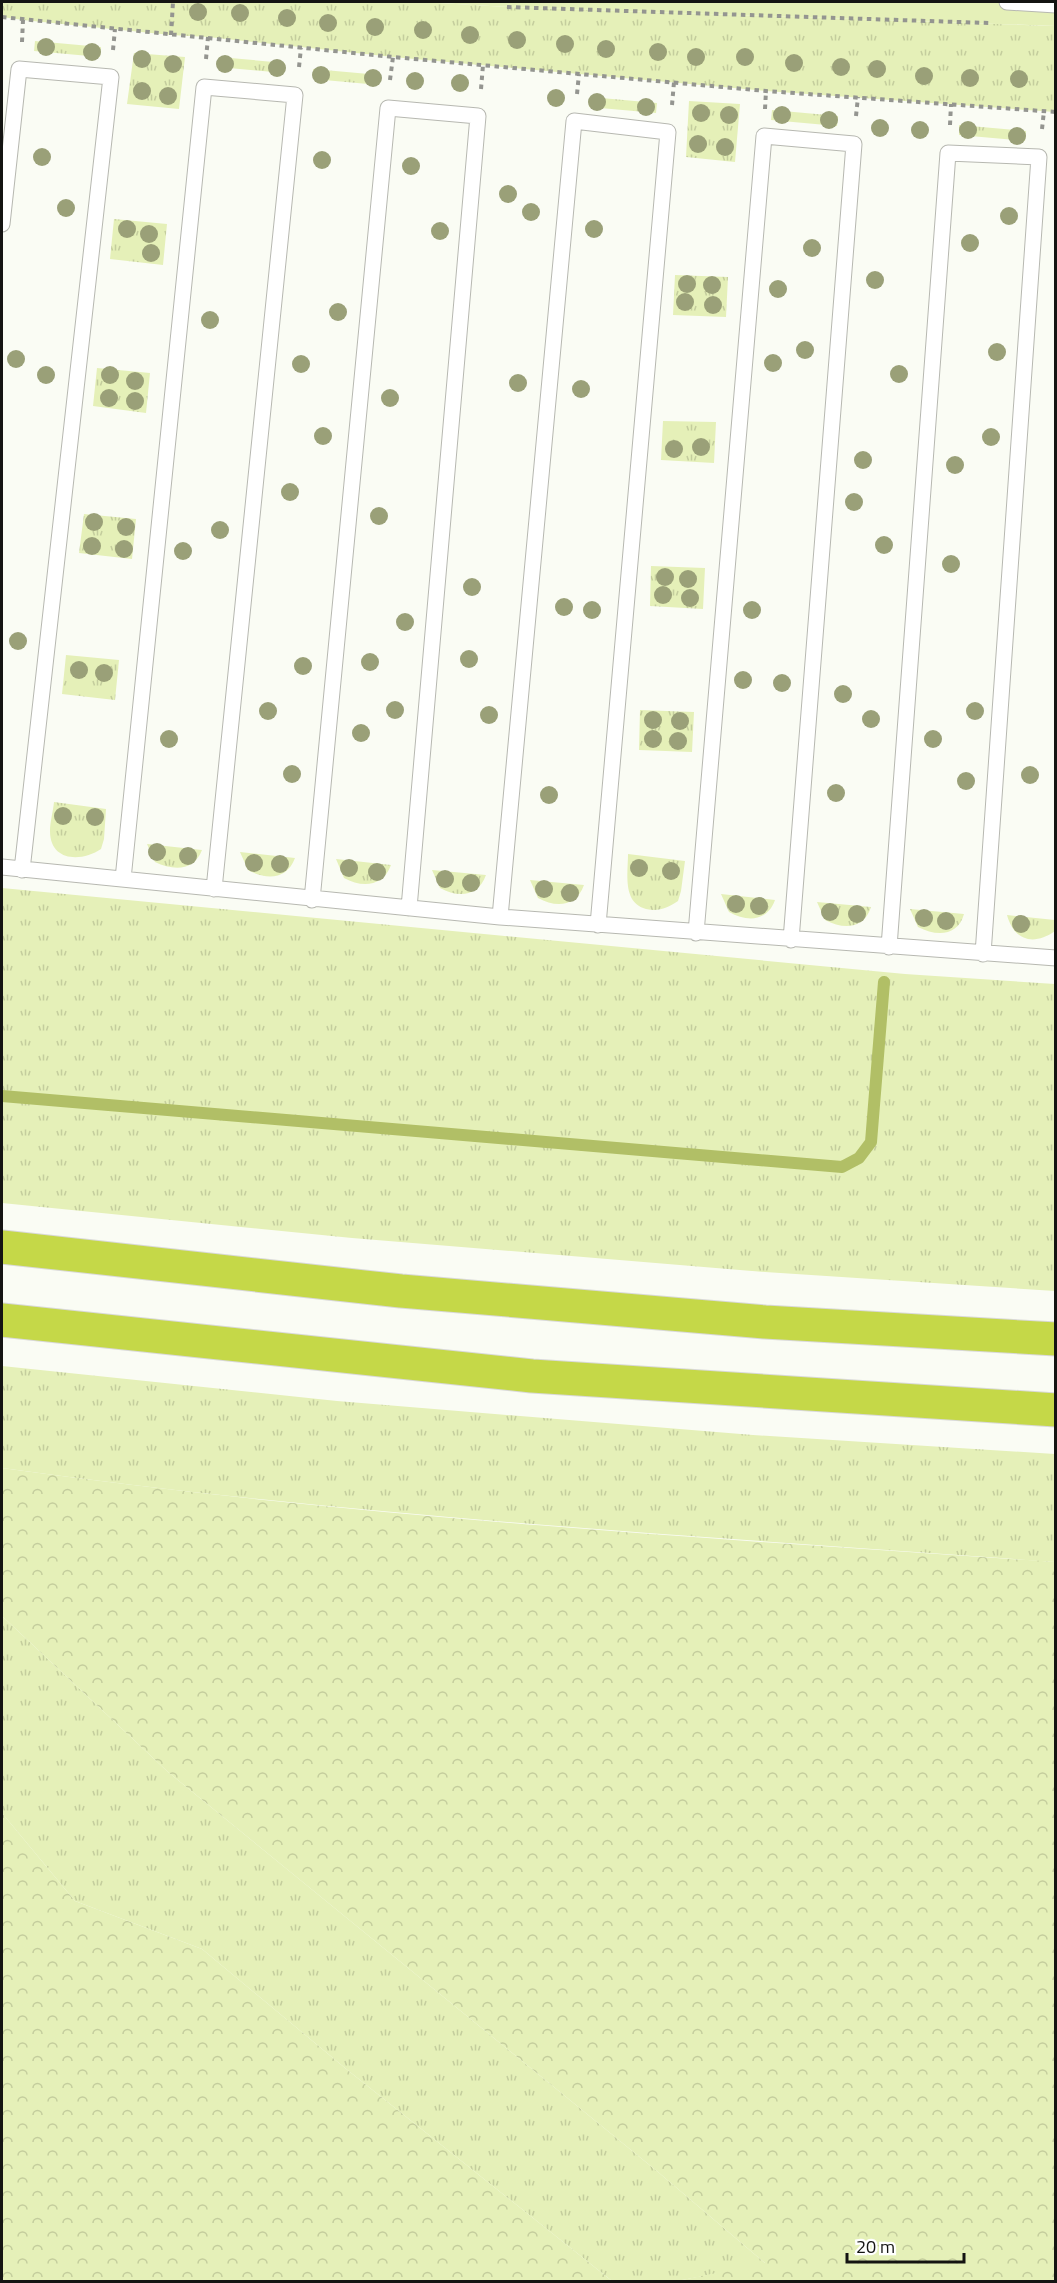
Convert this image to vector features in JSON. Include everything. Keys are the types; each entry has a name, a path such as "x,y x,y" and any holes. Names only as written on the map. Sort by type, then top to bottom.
{"highway":[{"path":"2,1247 412,1292 765,1322 1056,1339"},
{"path":"2,1320 532,1376 1056,1410"}],"lane":[{"path":"1007,2 1056,5"},
{"path":"2,224 19,69 111,77 22,870"},
{"path":"123,879 204,87 295,95 214,889"},
{"path":"312,900 388,108 478,116 409,908"},
{"path":"500,917 574,121 668,132 598,926"},
{"path":"696,933 764,136 854,144 791,939"},
{"path":"889,947 948,153 1039,157 983,954"},
{"path":"2,867 312,900 598,926 1056,958"}],"path":[{"path":"171,35 173,2"},
{"path":"507,7 996,24"},
{"path":"2,17 393,57 766,91 1056,112"}],"green space":[{"path":"2,2 422,2 1055,26 1055,112 766,91 23,20 2,17"},
{"path":"422,2 1055,2 1056,26 507,7"},
{"path":"35,41 101,47 100,57 34,51"},
{"path":"134,53 185,57 179,109 127,104"},
{"path":"219,57 285,63 284,73 218,67"},
{"path":"313,69 380,75 379,85 313,79"},
{"path":"590,97 657,103 656,113 589,107"},
{"path":"689,101 740,104 735,162 686,157"},
{"path":"772,110 838,116 837,126 771,120"},
{"path":"959,125 1026,131 1025,141 959,135"},
{"path":"114,219 167,224 163,265 110,259"},
{"path":"675,275 728,277 726,317 673,315"},
{"path":"97,368 150,373 146,413 93,406"},
{"path":"663,421 716,422 714,463 661,460"},
{"path":"84,514 136,519 132,559 79,553"},
{"path":"651,566 705,568 703,609 650,606"},
{"path":"66,655 119,660 115,700 62,694"},
{"path":"640,710 694,712 692,752 639,750"},
{"path":"54,802 106,809 101,849 77,857 61,854 55,849 50,831"},
{"path":"147,844 202,850 194,862 176,868 155,862"},
{"path":"240,852 295,858 287,871 269,876 248,870"},
{"path":"628,854 685,861 678,901 659,910 638,906 633,901 628,886"},
{"path":"336,859 391,865 383,878 365,884 344,878"},
{"path":"432,870 486,875 478,888 467,894 460,894 440,888"},
{"path":"530,880 584,885 576,898 565,904 558,904 538,898"},
{"path":"2,888 905,974 1055,984 1055,1291 765,1272 352,1238 2,1203"},
{"path":"721,894 775,900 767,913 756,918 749,918 729,912"},
{"path":"817,902 871,907 864,920 846,926 825,920"},
{"path":"910,909 964,914 957,927 946,933 939,933 918,927"},
{"path":"1007,915 1055,920 1055,931 1040,938 1026,938 1014,931"},
{"path":"2,1366 337,1401 753,1435 1055,1454 1055,1562 528,1524 264,1500 2,1468"},
{"path":"2,1468 264,1500 396,1513 660,1535 1055,1562 1055,2281 677,2281 765,2263 658,2172 168,1772 2,1616"},
{"path":"2,1616 168,1772 658,2172 766,2264 677,2281 612,2281 345,2068 202,1949 75,1901 2,1813"},
{"path":"2,1813 75,1901 202,1949 345,2068 612,2281 2,2281"}],"waterway":[{"path":"2,1096 842,1167 859,1158 871,1142 884,982"}]}
